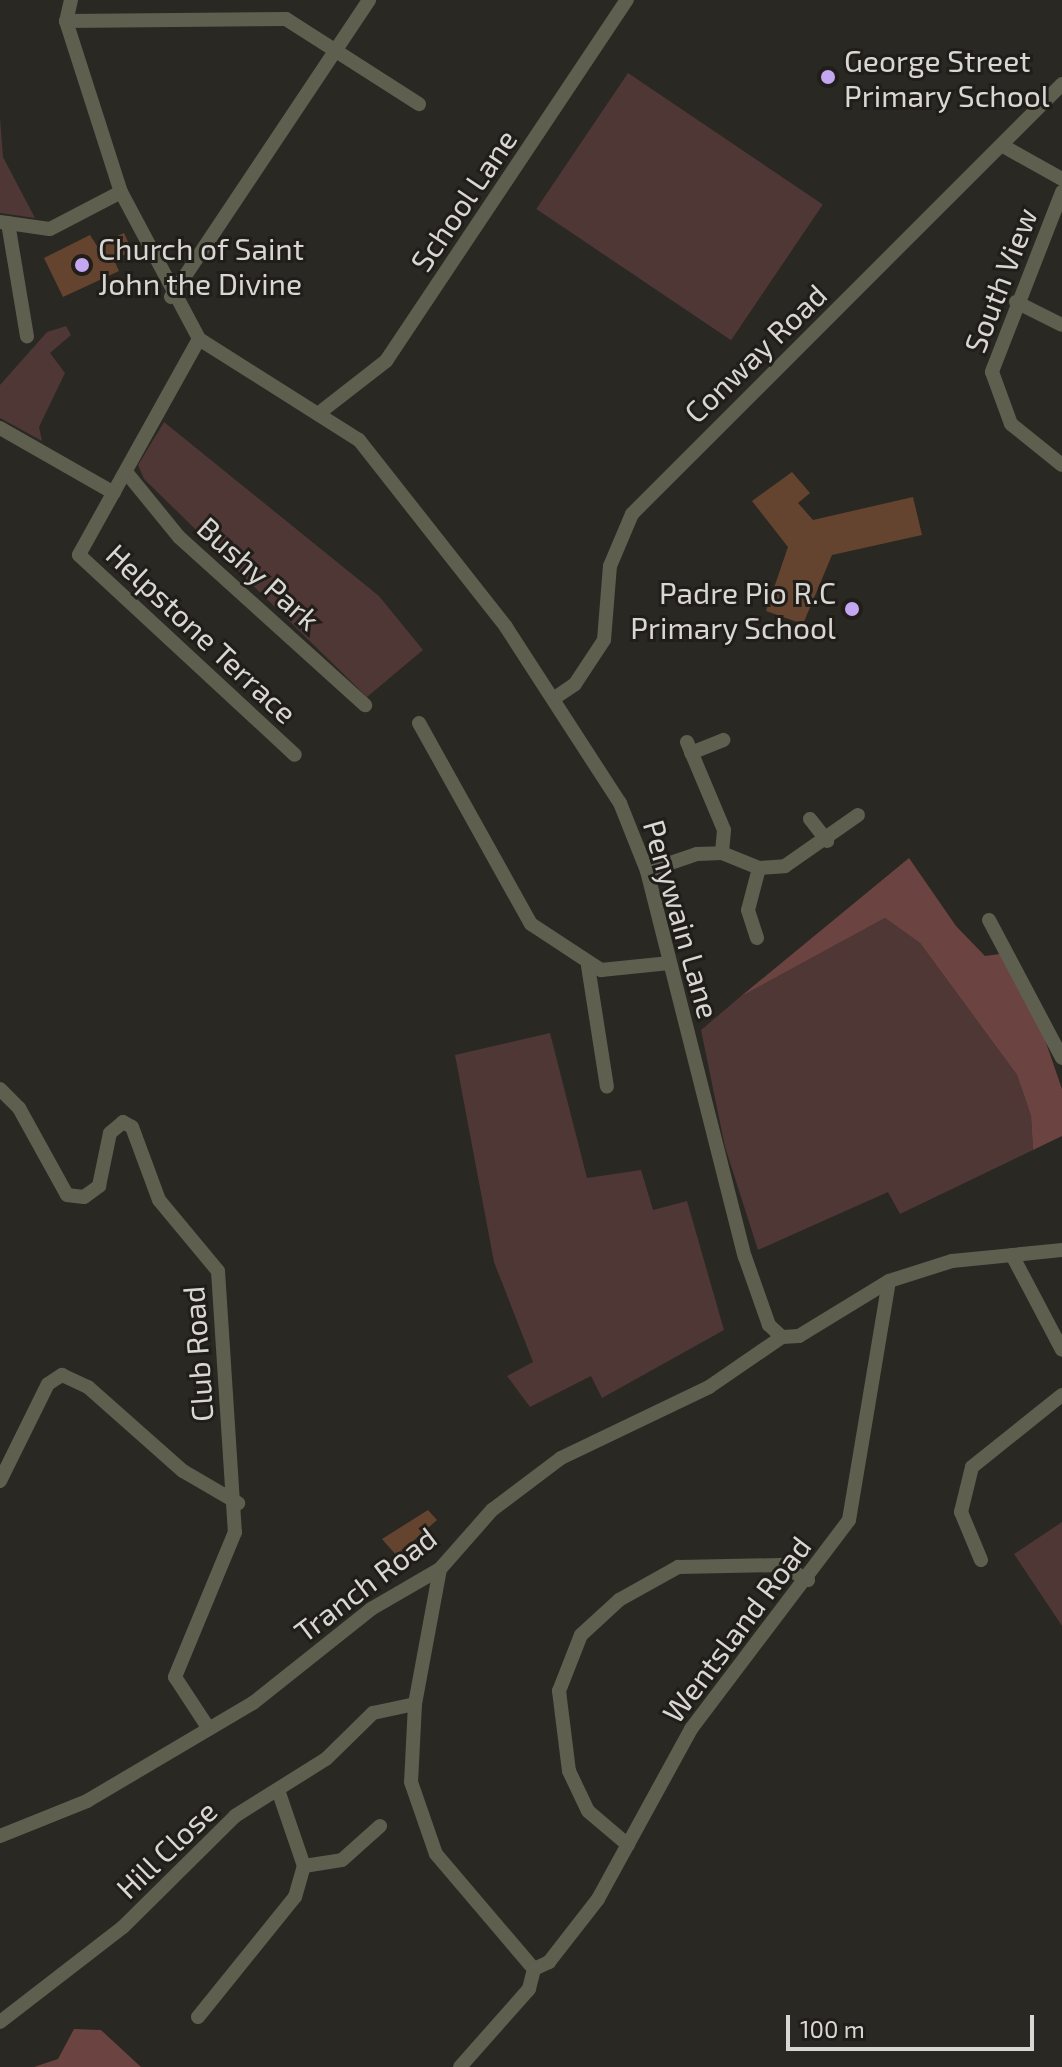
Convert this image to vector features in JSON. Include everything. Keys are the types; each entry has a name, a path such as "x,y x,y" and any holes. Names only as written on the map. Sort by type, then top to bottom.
{"street":[{"path":"71,0 66,21 121,192 171,297 199,339"},
{"path":"171,297 369,0"},
{"name":"School Lane","path":"323,410 386,361 627,0"},
{"path":"66,21 286,19 419,104"},
{"name":"Conway Road","path":"556,697 575,684 604,640 610,566 632,514 1062,84"},
{"path":"1003,146 1062,179"},
{"path":"27,336 4,222 50,229 121,192"},
{"name":"South View","path":"1062,192 1016,302 993,389 1023,439 1062,465"},
{"path":"1016,302 1062,325"},
{"name":"Penywain Lane","path":"199,339 323,410 392,478 556,697 620,803 647,871 745,1257 769,1325 782,1337"},
{"name":"Helpstone Terrace","path":"199,339 79,555 295,755"},
{"path":"0,428 114,493"},
{"name":"Bushy Park","path":"126,472 179,537 365,705"},
{"path":"419,723 531,924 588,966 670,963"},
{"path":"722,853 724,830 689,747 723,740"},
{"path":"647,871 722,853 759,868 785,866 827,841 858,815"},
{"path":"810,819 827,841"},
{"path":"757,938 748,910 759,868"},
{"path":"989,920 1062,1058"},
{"path":"588,966 607,1087"},
{"name":"Club Road","path":"0,1089 19,1108 67,1195 84,1197 99,1186 110,1133 123,1122 132,1127 159,1200 218,1271 227,1333 224,1414 238,1503 235,1532 175,1677 209,1729"},
{"name":"Tranch Road","path":"0,1836 45,1823 209,1729 371,1609 440,1569 492,1510 561,1458 709,1387 782,1337 799,1336 889,1281 952,1261 1062,1250"},
{"path":"1012,1255 1062,1350"},
{"name":"Wentsland Road","path":"534,1969 549,1962 598,1899 691,1729 808,1580 849,1520 889,1281"},
{"path":"0,1481 48,1384 62,1375 88,1387 183,1471 238,1503"},
{"path":"981,1560 961,1512 972,1467 1062,1395"},
{"path":"628,1845 588,1811 569,1771 559,1691 581,1635 619,1600 678,1567 781,1565 808,1580"},
{"path":"440,1569 415,1704 411,1782 419,1816 436,1854 534,1969 529,1989 460,2067"},
{"name":"Hill Close","path":"0,2022 123,1927 207,1838 326,1759 373,1713 415,1704"},
{"path":"198,2017 280,1923 304,1866 278,1790"},
{"path":"304,1866 342,1860 380,1826"}],"shaded area":[{"path":"628,73 823,204 731,340 536,209"},
{"path":"0,117 3,157 35,218 0,213"},
{"path":"66,326 71,335 50,353 65,373 39,427 42,441 0,418 0,385 47,332"},
{"path":"164,422 379,596 423,650 367,697 144,479 138,465"},
{"path":"909,858 956,926 985,956 1000,954 1042,1031 1062,1089 1062,1136 1033,1150 1031,1116 1017,1075 920,943 885,918 740,997"},
{"path":"885,918 920,943 1017,1075 1031,1116 1033,1150 900,1214 888,1192 758,1250 725,1147 701,1030 740,997"},
{"path":"550,1033 587,1178 641,1170 653,1210 687,1201 724,1330 602,1398 591,1376 530,1407 507,1376 533,1362 494,1262 455,1055"},
{"path":"1062,1522 1062,1626 1014,1554"},
{"path":"74,2029 101,2030 141,2067 34,2067 58,2059"}],"building":[{"name":"Church of Saint John the Divine","path":"124,233 132,251 114,260 119,271 63,297 44,258 90,235 97,246"},
{"path":"792,472 810,493 798,503 813,520 913,497 922,535 832,555 803,624 766,611 788,547 752,501"},
{"path":"428,1510 437,1520 413,1541 420,1549 404,1564 382,1539"}],"place":[{"name":"George Street Primary School","path":"828,77"},
{"name":"Church of Saint John the Divine","path":"82,265"},
{"name":"Padre Pio R.C Primary School","path":"852,609"}]}
